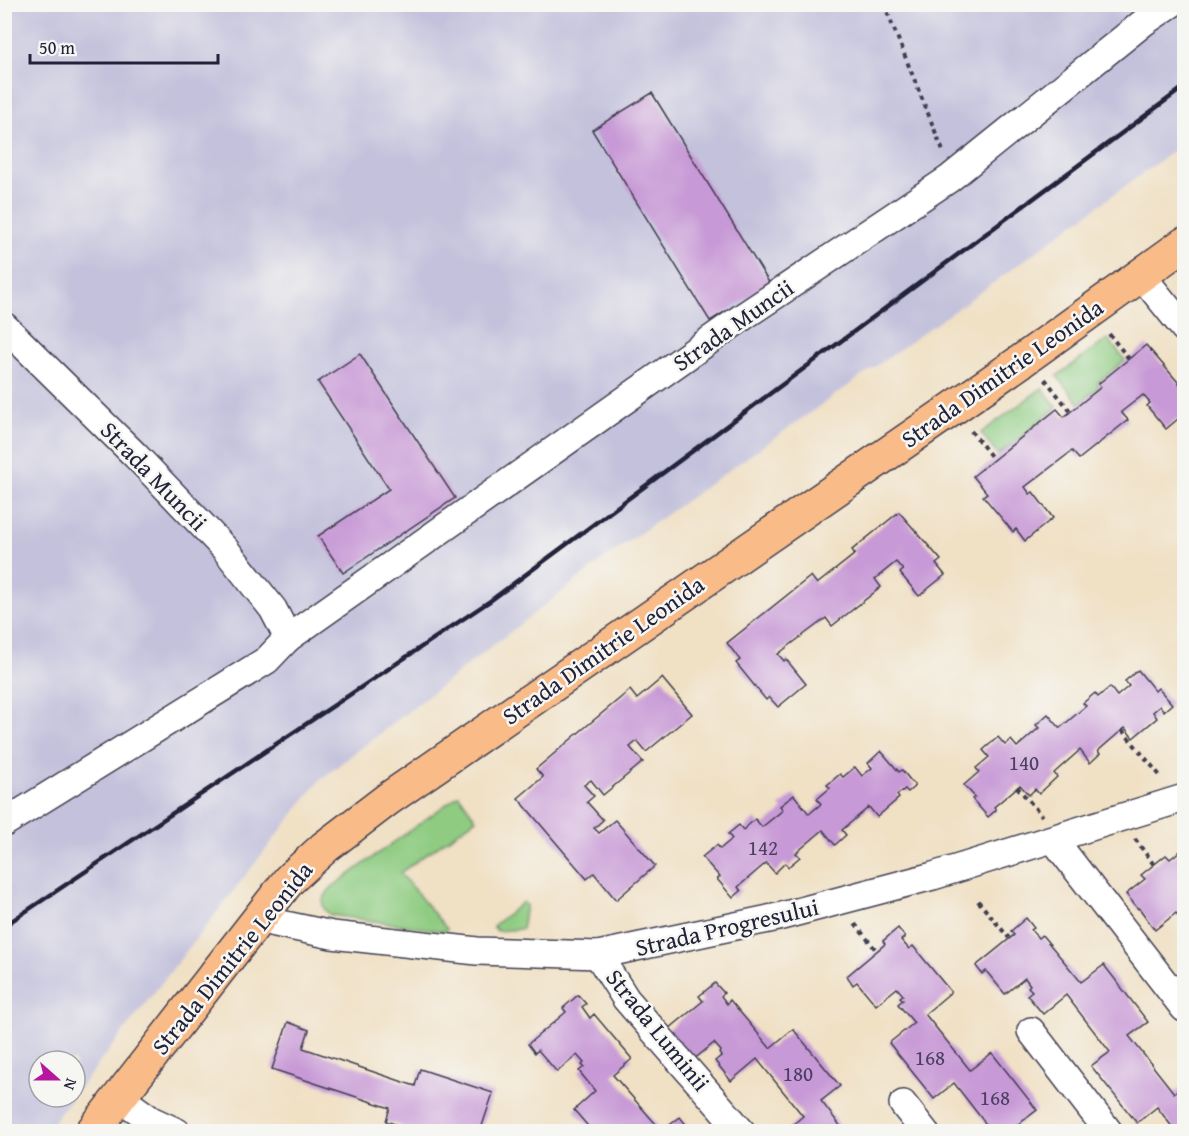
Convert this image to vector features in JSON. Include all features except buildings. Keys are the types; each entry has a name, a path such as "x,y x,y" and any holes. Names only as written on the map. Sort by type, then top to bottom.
{"main road":[{"name":"Strada Dimitrie Leonida","path":"92,1131 257,919 290,880 324,847 388,799 1020,362 1185,244"}],"street":[{"name":"Strada Muncii","path":"4,823 267,660 288,638 744,316 952,176 1144,22 1171,4"},
{"path":"1141,275 1185,328"},
{"name":"Strada Muncii","path":"4,326 136,456 225,549 273,609 288,638"},
{"name":"Strada Progresului","path":"257,919 332,935 477,951 598,955 778,917 933,876 1051,831 1175,791"},
{"path":"1051,831 1180,994"},
{"name":"Strada Luminii","path":"598,955 626,999 742,1131"},
{"path":"1031,1031 1108,1131"},
{"path":"119,1097 151,1120 177,1131"},
{"path":"903,1104 925,1131"}],"path":[{"path":"884,4 952,176"},
{"path":"1108,332 1129,359"},
{"path":"1044,378 1071,412"},
{"path":"971,431 994,460"},
{"path":"1122,730 1175,791"},
{"path":"1017,787 1051,831"},
{"path":"1130,833 1154,865"},
{"path":"978,901 1010,938"},
{"path":"852,919 877,951"}],"shaded area":[{"path":"5,5 1184,5 1184,143 985,289 612,553 320,780 87,1079 87,1049 27,1049 27,1109 63,1109 46,1131 5,1132"}],"green space":[{"path":"1108,339 1125,360 1097,383 1099,387 1079,403 1057,376"},
{"path":"1042,388 1057,407 998,455 981,433"},
{"path":"459,795 476,819 400,873 447,929 444,931 331,915 327,912 323,901 332,887"},
{"path":"523,902 526,905 522,929 497,931 493,926"}],"railway":[{"path":"4,926 490,601 1184,87"}]}
